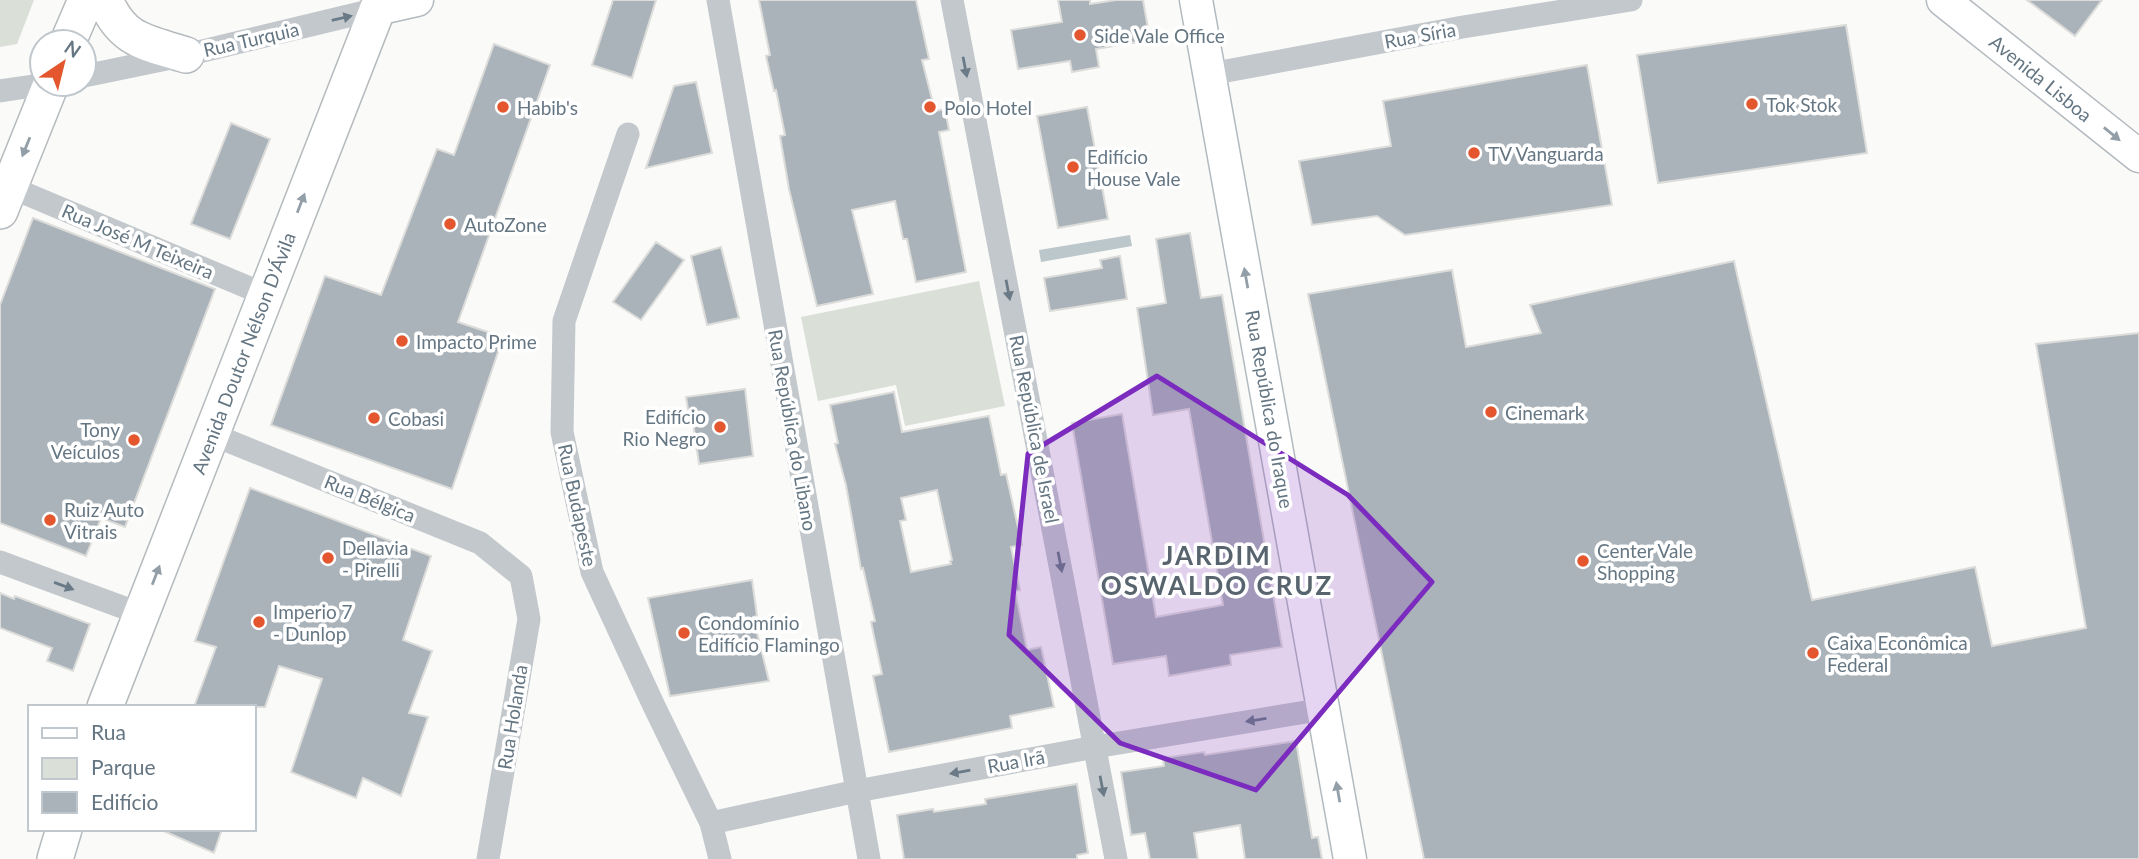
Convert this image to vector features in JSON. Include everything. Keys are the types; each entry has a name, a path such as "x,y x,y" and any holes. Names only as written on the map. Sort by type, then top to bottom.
{"main road":[{"path":"74,28 86,0"},
{"path":"105,0 116,22 133,38 186,55"},
{"name":"Avenida Doutor Nélson D'Ávila","path":"106,705 379,5"},
{"path":"5,199 44,98"},
{"path":"55,859 63,831"}],"street":[{"name":"Rua Turquia","path":"98,73 186,55 379,5 417,0"},
{"name":"Rua República do Libano","path":"718,0 869,859"},
{"name":"Rua República de Israel","path":"952,0 1116,859"},
{"name":"Rua República do Iraque","path":"1196,0 1350,859"},
{"name":"Rua Síria","path":"1210,74 1463,27 1631,0"},
{"name":"Avenida Lisboa","path":"1943,0 2139,156"},
{"path":"0,92 28,87"},
{"name":"Rua Budapeste","path":"628,134 564,321 562,432 592,572 711,823 720,859"},
{"name":"Rua José M Teixeira","path":"5,199 265,295"},
{"name":"Rua Bélgica","path":"211,434 480,543 521,576"},
{"path":"0,562 141,614"},
{"name":"Rua Holanda","path":"488,859 528,618 521,576"},
{"name":"Rua Irã","path":"711,823 857,791 1095,747 1324,709"}],"highlighted area":[{"path":"1157,376 1348,495 1432,582 1256,790 1120,743 1009,635 1028,454"}],"green space":[{"path":"0,0 34,0 17,44 0,47"},
{"path":"979,281 1005,406 905,426 896,385 818,401 801,317"}],"shaded area":[{"path":"1130,235 1132,246 1041,262 1039,250"}],"building":[{"path":"613,0 656,0 632,78 592,65"},
{"path":"759,0 916,0 929,59 922,60 935,111 945,109 949,130 939,132 966,272 916,282 895,201 852,210 873,294 817,306 789,189 780,136 785,135 766,56 770,55"},
{"name":"Side Vale Office","path":"1058,0 1090,0 1090,4 1143,0 1150,40 1096,49 1099,67 1072,72 1070,61 1018,69 1011,30 1062,22"},
{"path":"2027,0 2102,0 2075,36"},
{"name":"Tok Stok","path":"1846,25 1867,153 1658,183 1637,55"},
{"path":"494,44 550,65 458,322 503,337 452,489 271,425 325,276 381,295 437,149 454,155"},
{"name":"TV Vanguarda","path":"1587,65 1612,205 1405,235 1377,216 1312,225 1299,161 1391,146 1383,101"},
{"path":"696,82 712,153 646,168 674,86"},
{"name":"Edifício House Vale","path":"1087,107 1108,219 1058,228 1037,116"},
{"path":"231,123 270,139 230,239 191,224"},
{"path":"33,218 215,289 125,527 101,518 86,556 0,523 0,305"},
{"path":"1190,233 1201,298 1222,295 1282,647 1230,655 1231,665 1169,676 1166,656 1113,664 1072,423 1122,414 1156,617 1223,605 1189,409 1153,415 1137,308 1166,303 1156,239"},
{"path":"656,242 684,260 641,320 613,302"},
{"path":"721,247 739,318 707,325 691,256"},
{"path":"1120,256 1127,299 1050,311 1044,278 1102,268 1100,260"},
{"name":"Center Vale Shopping","path":"1734,261 1812,600 1975,567 1992,646 2086,628 2036,344 2139,333 2139,859 1424,859 1308,294 1452,270 1466,347 1541,333 1530,305"},
{"name":"Edifício Rio Negro","path":"745,389 753,456 699,464 692,416 689,416 686,397"},
{"path":"894,392 902,432 989,416 1001,475 1006,474 1022,545 1011,547 1020,590 1015,591 1027,650 1041,647 1054,707 1010,716 1012,728 889,752 873,676 882,674 871,622 875,621 863,568 861,569 846,485 835,444 838,443 830,405","holes":["937,490 951,564 911,572 900,521 906,520 901,498"]},
{"path":"250,488 431,556 403,640 432,651 409,713 428,717 401,796 363,778 356,798 291,772 322,679 279,666 265,707 195,705 216,647 195,641"},
{"name":"Condomínio Edifício Flamingo","path":"752,580 757,616 753,617 769,681 670,696 648,598"},
{"path":"0,593 90,624 73,671 47,661 52,648 0,628"},
{"path":"1296,741 1312,838 1318,837 1322,859 1245,859 1240,825 1194,833 1198,859 1150,859 1145,833 1131,835 1121,772 1164,766 1163,758 1204,752 1205,755"},
{"path":"1077,784 1088,853 1077,855 1077,859 904,859 897,815 986,804 985,799"},
{"path":"164,831 221,831 214,853"}],"place":[{"name":"Side Vale Office","path":"1080,35"},
{"name":"Tok Stok","path":"1752,104"},
{"name":"Habib's","path":"503,107"},
{"name":"Polo Hotel","path":"930,107"},
{"name":"TV Vanguarda","path":"1474,153"},
{"name":"Edifício House Vale","path":"1073,167"},
{"name":"AutoZone","path":"450,224"},
{"name":"Impacto Prime","path":"402,341"},
{"name":"Cinemark","path":"1491,412"},
{"name":"Cobasi","path":"374,418"},
{"name":"Edifício Rio Negro","path":"720,427"},
{"name":"Tony Veículos","path":"134,440"},
{"name":"Ruiz Auto Vitrais","path":"50,520"},
{"name":"Dellavia - Pirelli","path":"328,558"},
{"name":"Center Vale Shopping","path":"1583,561"},
{"name":"Imperio 7 - Dunlop","path":"259,622"},
{"name":"Condomínio Edifício Flamingo","path":"684,633"},
{"name":"Caixa Econômica Federal","path":"1813,653"}],"district":[{"name":"JARDIM OSWALDO CRUZ","path":"1217,570"}]}
